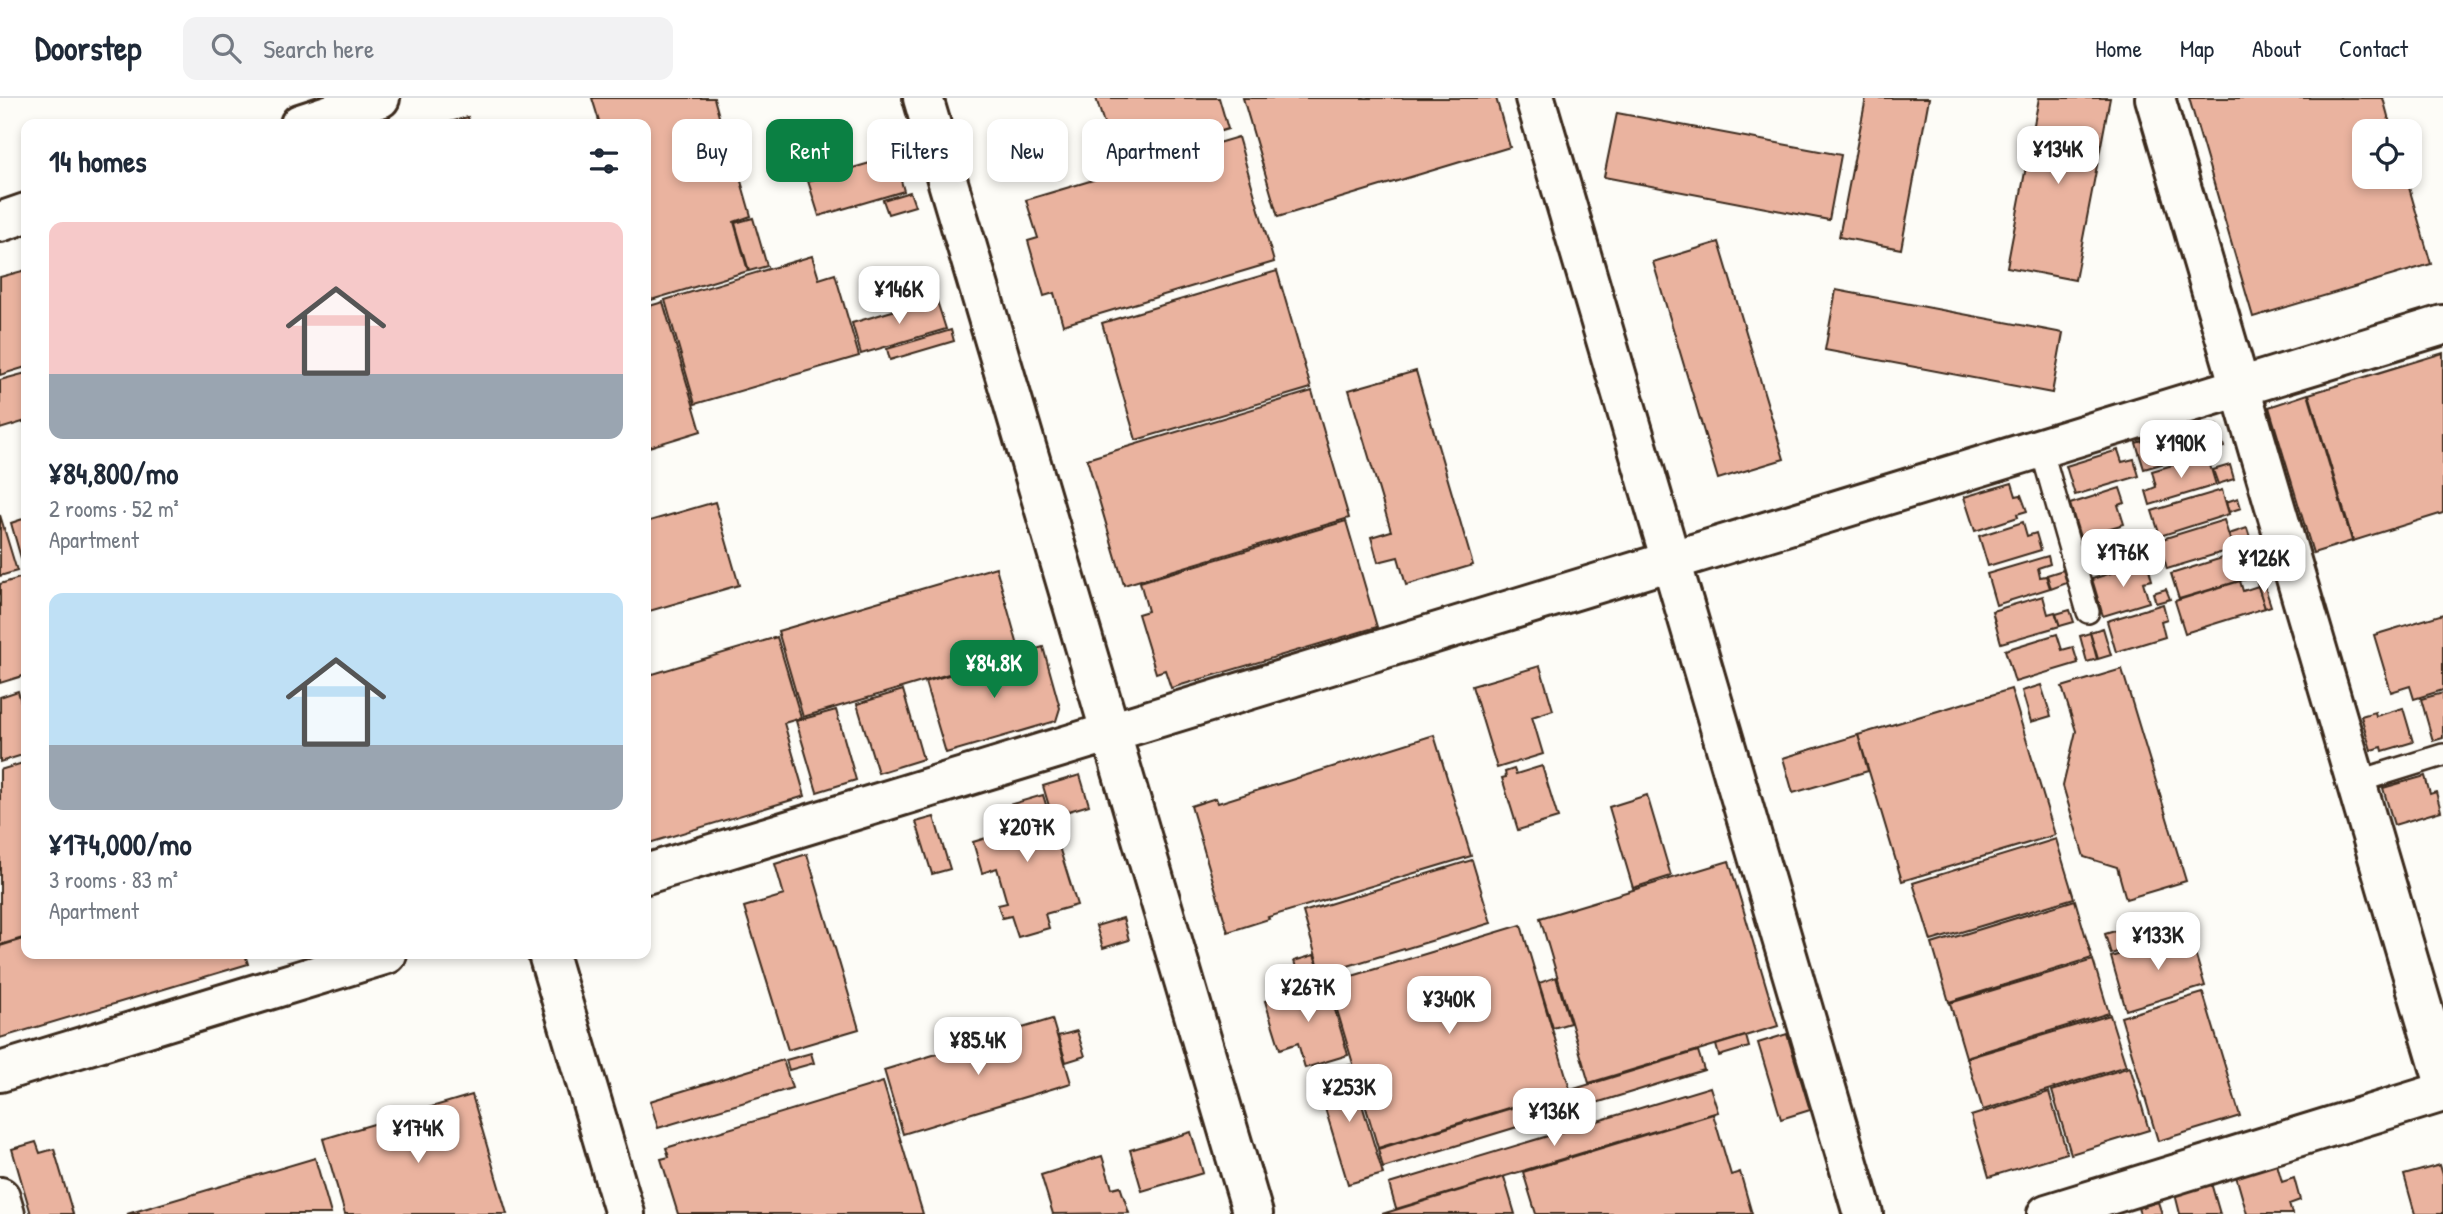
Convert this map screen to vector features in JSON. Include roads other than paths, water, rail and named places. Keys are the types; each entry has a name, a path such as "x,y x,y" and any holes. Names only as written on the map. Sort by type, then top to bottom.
{"street":[{"path":"316,119 380,98"},
{"path":"923,98 1253,1214"},
{"path":"1535,98 1863,1214"},
{"path":"2155,98 2443,1078"},
{"path":"0,222 21,215"},
{"path":"651,872 2443,325"},
{"path":"0,1072 371,959"},
{"path":"549,959 625,1214"},
{"path":"2047,1214 2443,1092"},
{"path":"0,1197 5,1214"}],"lane":[{"path":"2041,448 2088,612"},
{"path":"2356,782 2443,755"}]}
